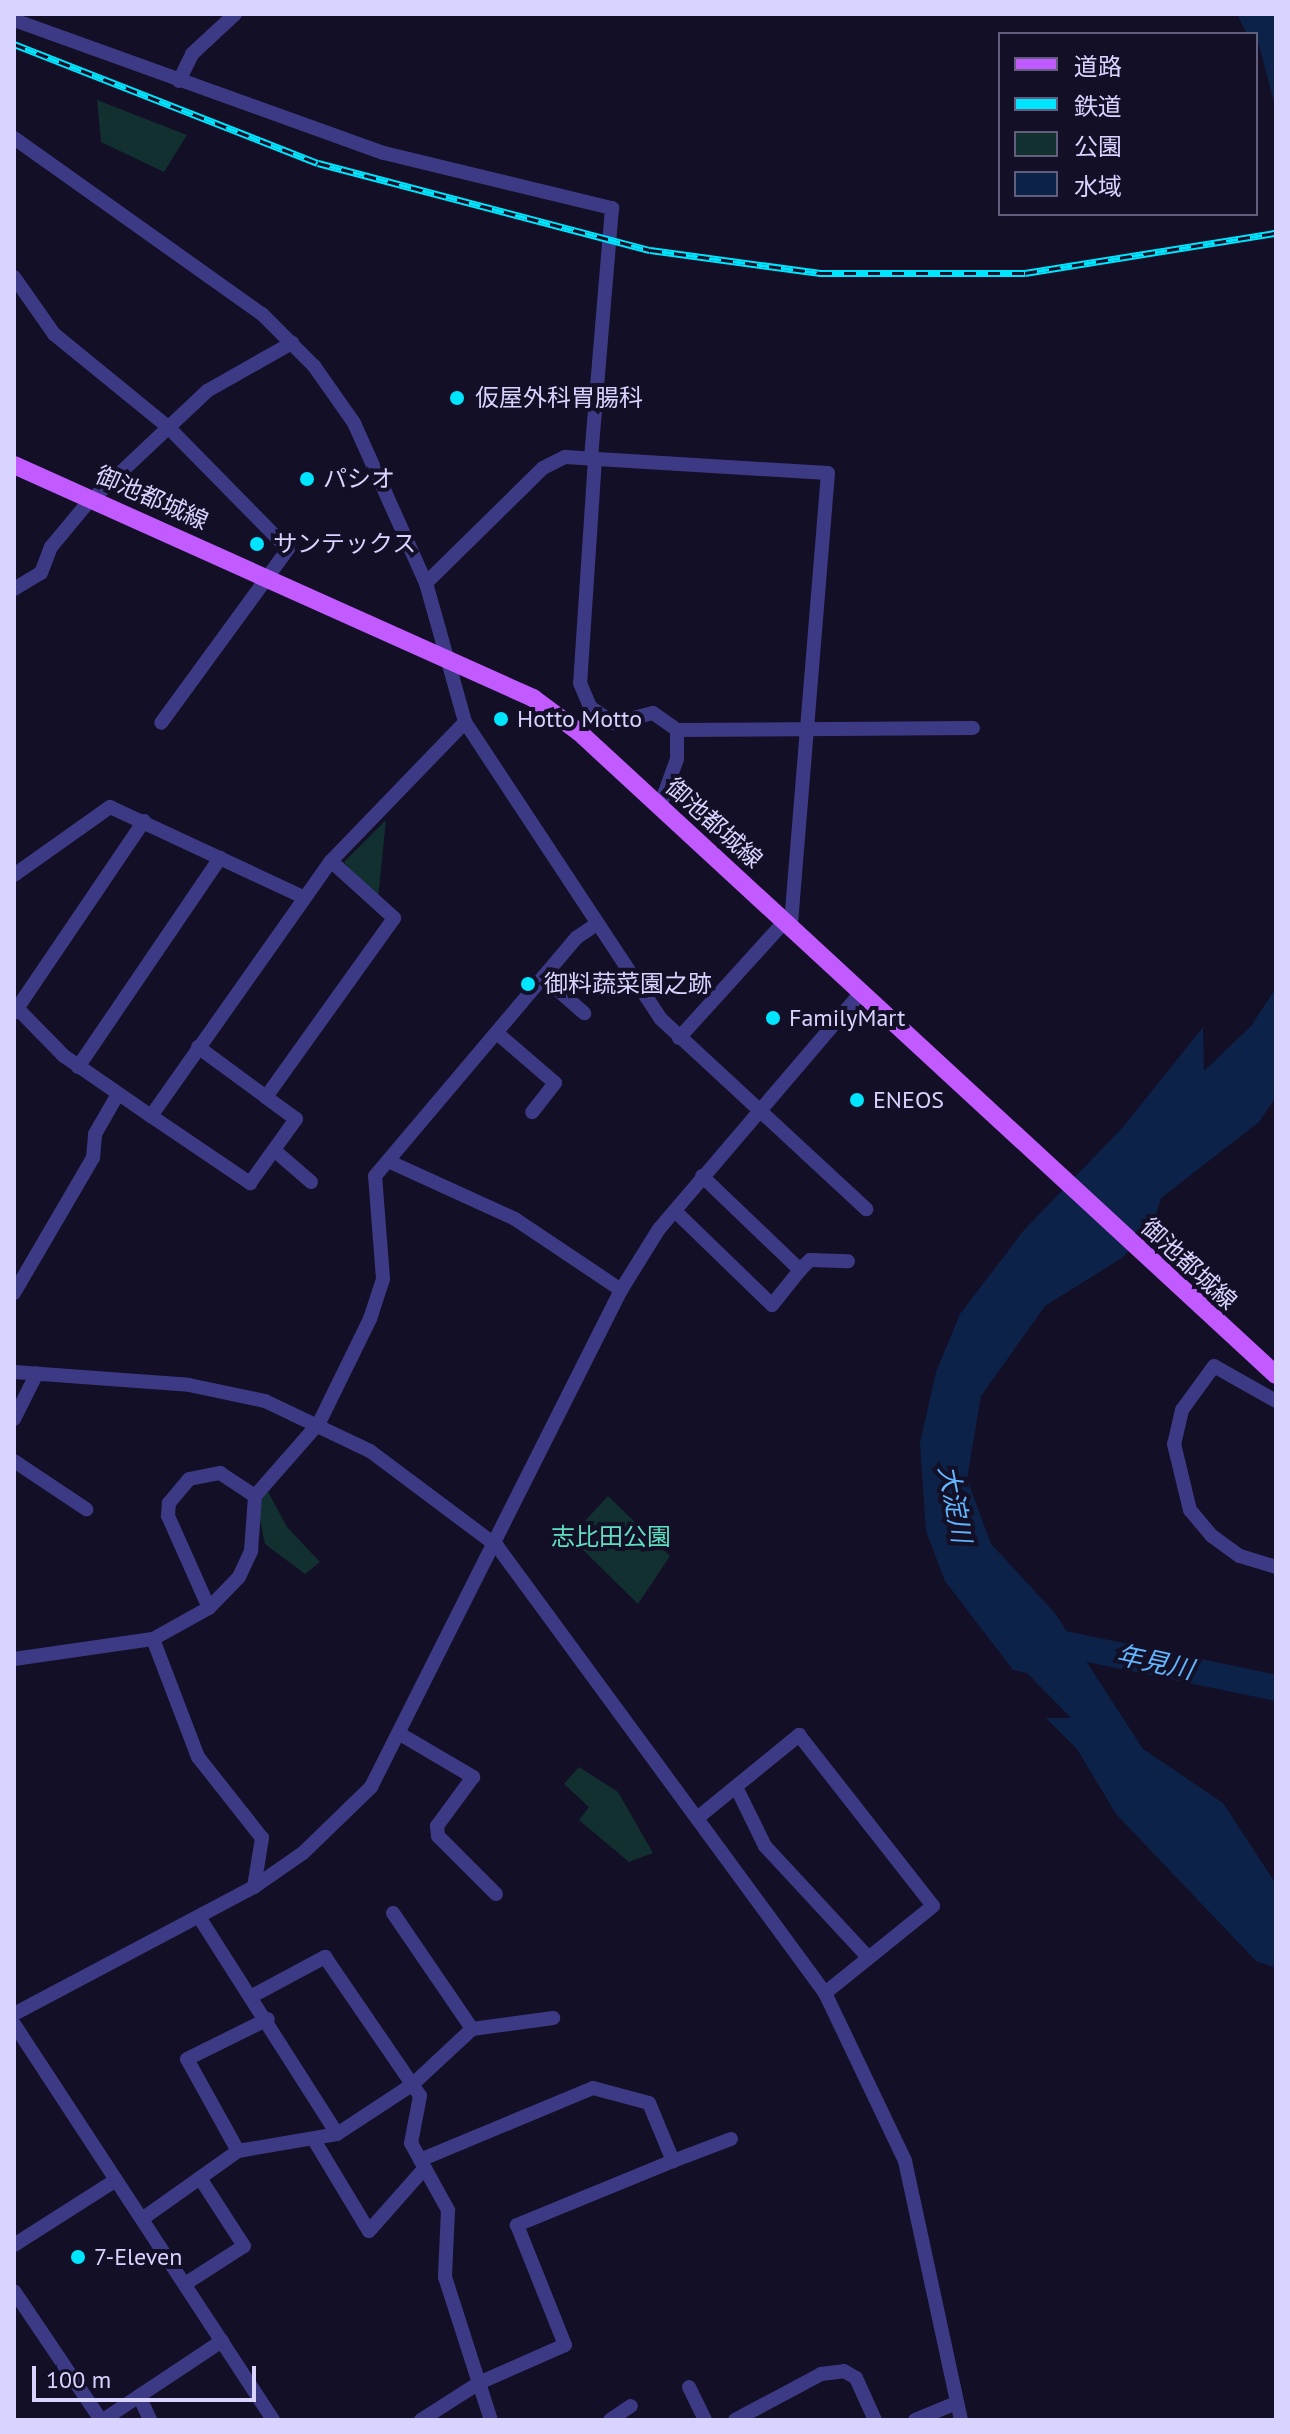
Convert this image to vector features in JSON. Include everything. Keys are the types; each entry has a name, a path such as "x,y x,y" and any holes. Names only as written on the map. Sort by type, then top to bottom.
{"main road":[{"name":"御池都城線","path":"14,465 440,650 533,698 660,806 1276,1375"}],"street":[{"path":"179,81 192,54 235,14"},
{"path":"14,20 384,153 612,208 593,459 582,697 614,723 653,713 677,730 973,728"},
{"path":"14,138 292,343 354,423 426,583 440,650 465,722 597,924 679,1038 866,1209"},
{"path":"14,277 54,334 168,427 288,549 272,578 242,604 161,723"},
{"path":"14,589 41,573 51,547 168,427 241,367 292,343"},
{"path":"426,583 543,468 565,457 828,473 808,727 788,924 679,1038"},
{"path":"151,1116 331,861 465,722"},
{"path":"660,806 677,759 677,730"},
{"path":"14,875 100,809 144,821 303,897"},
{"path":"144,821 15,1009 78,1067 250,1183 296,1119 198,1047"},
{"path":"78,1067 220,858"},
{"path":"266,1097 394,918 331,861"},
{"path":"14,1659 153,1639 209,1608 239,1577 251,1551 255,1496 319,1423 383,1279 384,1240 372,1194 388,1161 543,977 597,924"},
{"path":"543,977 584,1013"},
{"path":"14,2014 254,1887 351,1809 400,1734 497,1546 621,1290 702,1176 761,1112 862,991"},
{"path":"498,1034 555,1083 532,1112"},
{"path":"14,1293 93,1158 95,1134 118,1094"},
{"path":"274,1150 311,1182"},
{"path":"388,1161 515,1219 621,1290"},
{"path":"702,1176 800,1270"},
{"path":"675,1211 772,1305 810,1260 848,1261"},
{"path":"1276,1401 1214,1366 1182,1410 1174,1444 1190,1510 1212,1536 1240,1556 1276,1567"},
{"path":"14,1372 189,1385 319,1423 497,1546 701,1815 825,1993 905,2161 961,2420"},
{"path":"14,1419 37,1373"},
{"path":"14,1461 86,1509"},
{"path":"209,1608 168,1516 169,1503 189,1479 220,1473 255,1496"},
{"path":"153,1639 192,1745 262,1838 254,1887"},
{"path":"400,1734 473,1777 437,1826 438,1836 496,1894"},
{"path":"701,1815 799,1735 933,1906 867,1956 825,1993"},
{"path":"736,1787 765,1846 867,1956"},
{"path":"393,1913 472,2029"},
{"path":"199,1917 234,1977 254,1995 337,2134"},
{"path":"254,1995 325,1957 420,2096 411,2143 448,2210 445,2277 491,2420"},
{"path":"142,2219 238,2151 337,2134 413,2084 472,2029 553,2018"},
{"path":"238,2151 187,2059 268,2019"},
{"path":"14,2024 273,2420"},
{"path":"314,2140 369,2231 421,2165 593,2088 649,2103 673,2161"},
{"path":"421,2420 479,2383 565,2345 517,2225 731,2139"},
{"path":"185,2284 244,2246 200,2178"},
{"path":"14,2245 116,2180"},
{"path":"14,2291 102,2420 222,2341"},
{"path":"735,2420 821,2374 844,2371 856,2378 875,2420"},
{"path":"689,2387 705,2420"},
{"path":"139,2396 150,2420"},
{"path":"915,2420 956,2403"},
{"path":"610,2420 631,2406"}],"green space":[{"path":"97,100 187,135 164,172 101,142"},
{"path":"386,820 378,899 344,862"},
{"path":"266,1488 287,1527 320,1562 305,1574 265,1544 258,1511"},
{"name":"志比田公園","path":"608,1496 670,1556 638,1604 570,1537"},
{"path":"579,1767 618,1792 653,1853 629,1862 579,1820 589,1807 564,1784"}],"water":[{"path":"1237,14 1276,14 1276,110 1258,32 1246,32"},
{"name":"大淀川","path":"1276,988 1276,1097 1259,1122 1161,1198 1152,1227 1122,1258 1045,1306 981,1396 967,1479 991,1544 1055,1613 1143,1749 1223,1803 1276,1884 1276,1968 1256,1961 1116,1814 1077,1749 1046,1718 1071,1718 1027,1673 1013,1670 945,1581 926,1531 920,1443 936,1372 960,1314 1024,1230 1123,1127 1203,1027 1204,1071 1251,1026"}],"waterway":[{"name":"年見川","path":"1045,1640 1276,1688"}],"railway":[{"path":"14,44 318,163 650,250 820,273 1025,273 1276,233"}],"place":[{"name":"仮屋外科胃腸科","path":"457,398"},
{"name":"パシオ","path":"307,479"},
{"name":"サンテックス","path":"257,544"},
{"name":"Hotto Motto","path":"501,719"},
{"name":"御料蔬菜園之跡","path":"528,984"},
{"name":"FamilyMart","path":"773,1018"},
{"name":"ENEOS","path":"857,1100"},
{"name":"7-Eleven","path":"78,2257"}]}
